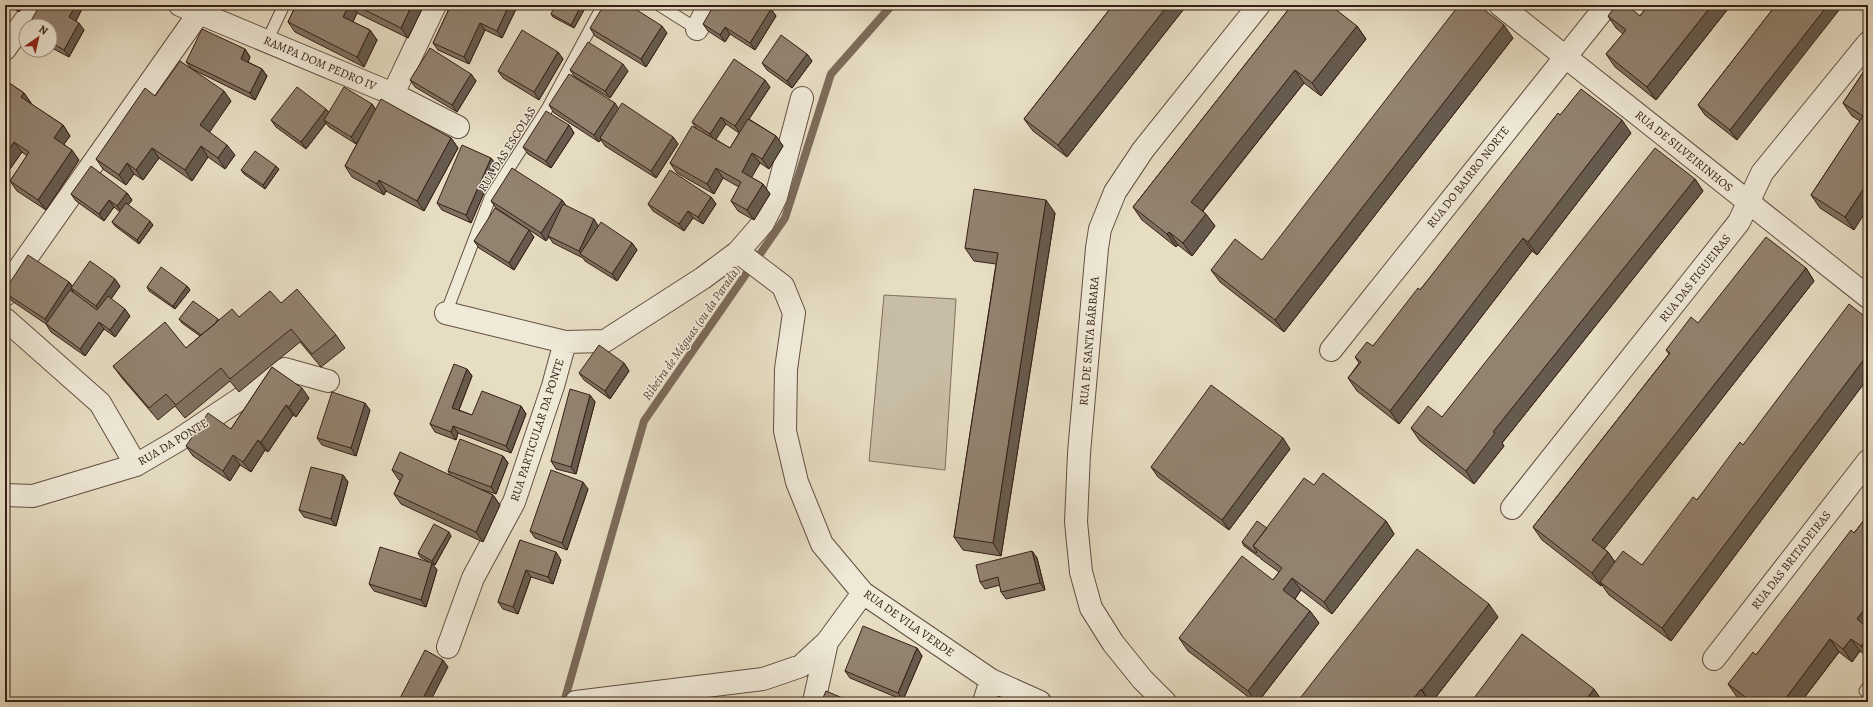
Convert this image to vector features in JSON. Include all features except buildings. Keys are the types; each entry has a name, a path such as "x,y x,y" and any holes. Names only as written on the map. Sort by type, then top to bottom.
{"street":[{"path":"5,49 36,5"},
{"path":"393,94 435,5"},
{"path":"697,29 709,5"},
{"name":"RUA DE SANTA BÁRBARA","path":"1164,702 1142,679 1114,643 1091,608 1082,572 1076,522 1079,453 1097,248 1100,230 1115,192 1143,150 1259,5"},
{"name":"RUA DE SILVEIRINHOS","path":"1500,5 1868,297"},
{"name":"RUA DO BAIRRO NORTE","path":"1331,350 1607,5"},
{"path":"5,295 13,277 189,9"},
{"name":"RAMPA DOM PEDRO IV","path":"189,9 393,94 458,127"},
{"name":"RUA DAS FIGUEIRAS","path":"1512,508 1739,222 1762,173 1868,43"},
{"path":"446,313 565,342 605,341 703,278 749,260 763,223 776,197 802,98"},
{"name":"RUA DE VILA VERDE","path":"749,260 783,286 794,313 786,369 785,431 797,482 822,544 863,592 991,680 1040,702"},
{"path":"5,319 100,403 136,465"},
{"name":"RUA PARTICULAR DA PONTE","path":"448,647 473,578 514,502 553,386 565,342"},
{"name":"RUA DA PONTE","path":"5,495 33,496 136,465 177,441 285,369 328,381"},
{"name":"RUA DAS BRITADEIRAS","path":"1714,659 1868,461"},
{"path":"577,702 762,679 801,666 828,642 863,592"},
{"path":"814,702 828,642"},
{"path":"984,702 991,680"}],"lane":[{"path":"267,41 284,5"},
{"name":"RUA DAS ESCOLAS","path":"446,313 490,198 546,109 603,5"},
{"path":"659,5 697,29"}],"shaded area":[{"path":"884,295 956,299 945,470 869,461"}],"waterway":[{"name":"Ribeira de Méguas (ou da Parada)","path":"564,702 644,421 785,218 831,74 892,5"}]}
